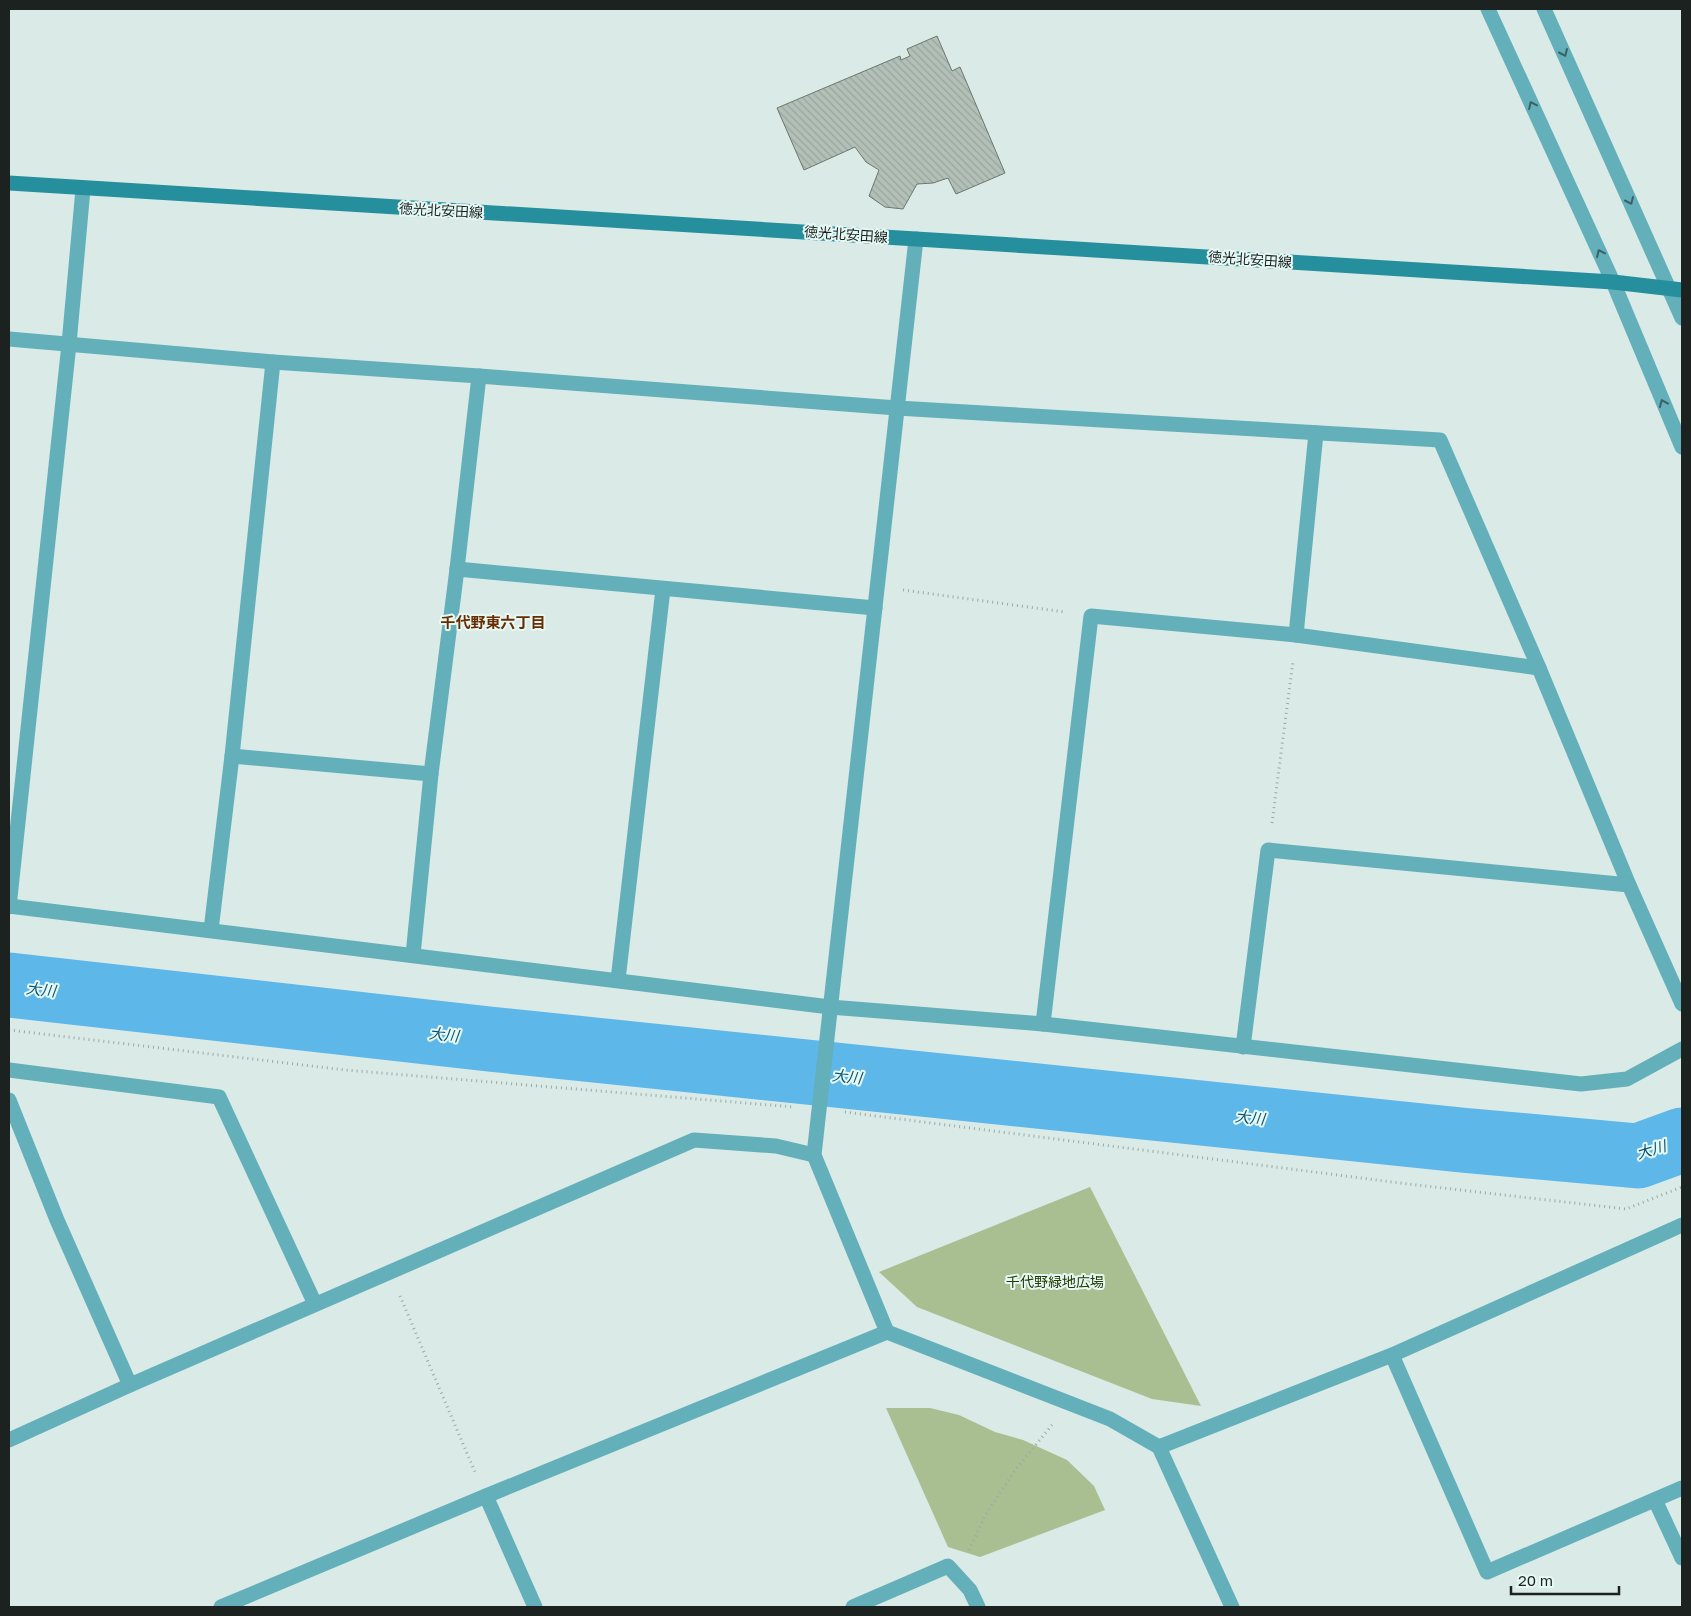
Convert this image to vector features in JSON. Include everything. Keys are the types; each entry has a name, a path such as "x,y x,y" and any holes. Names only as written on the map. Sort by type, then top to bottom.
{"main road":[{"name":"徳光北安田線","path":"9,183 1613,282 1676,290"}],"street":[{"path":"1488,9 1613,282 1682,448"},
{"path":"1544,9 1676,290 1682,318"},
{"path":"83,189 69,344 9,906 830,1007 1043,1024 1581,1084 1627,1079 1682,1049"},
{"path":"887,1332 814,1155 916,238"},
{"path":"9,340 273,362 896,408 1440,440 1682,1004"},
{"path":"211,930 232,756 273,362"},
{"path":"413,955 431,774 458,569 479,376"},
{"path":"1296,635 1316,433"},
{"path":"458,569 875,608"},
{"path":"618,980 663,589"},
{"path":"1043,1024 1090,616 1296,635 1539,668"},
{"path":"232,756 431,774"},
{"path":"1243,1047 1268,850 1630,885"},
{"path":"9,1070 219,1097 315,1304"},
{"path":"9,1100 57,1220 130,1385"},
{"path":"9,1440 130,1385 694,1140 776,1146 814,1155"},
{"path":"1159,1447 1392,1355 1682,1225"},
{"path":"221,1607 887,1332 1110,1419 1159,1447 1232,1607"},
{"path":"1392,1355 1487,1572 1682,1488"},
{"path":"486,1496 535,1607"},
{"path":"1655,1500 1682,1558"},
{"path":"853,1607 948,1566 970,1590 978,1607"}],"path":[{"path":"878,586 1090,616"},
{"path":"1268,850 1296,635"},
{"path":"9,1030 345,1070 819,1109 1408,1184 1626,1209 1682,1187"},
{"path":"390,1272 486,1496"},
{"path":"957,1576 986,1514 1016,1469 1070,1403"}],"green space":[{"name":"千代野緑地広場","path":"1090,1187 1201,1406 1152,1399 917,1307 879,1272"},
{"path":"886,1408 930,1408 959,1415 995,1432 1023,1440 1067,1460 1094,1486 1105,1510 980,1557 948,1547"}],"building":[{"path":"937,36 952,71 960,67 1005,173 956,194 948,178 933,183 917,184 903,209 885,207 869,196 879,170 866,162 855,147 804,170 777,108 900,56 901,60 910,56 907,49"}],"waterway":[{"name":"大川","path":"9,985 489,1039 1461,1140 1638,1156 1682,1140"}],"district":[{"name":"千代野東六丁目","path":"493,622"}]}
